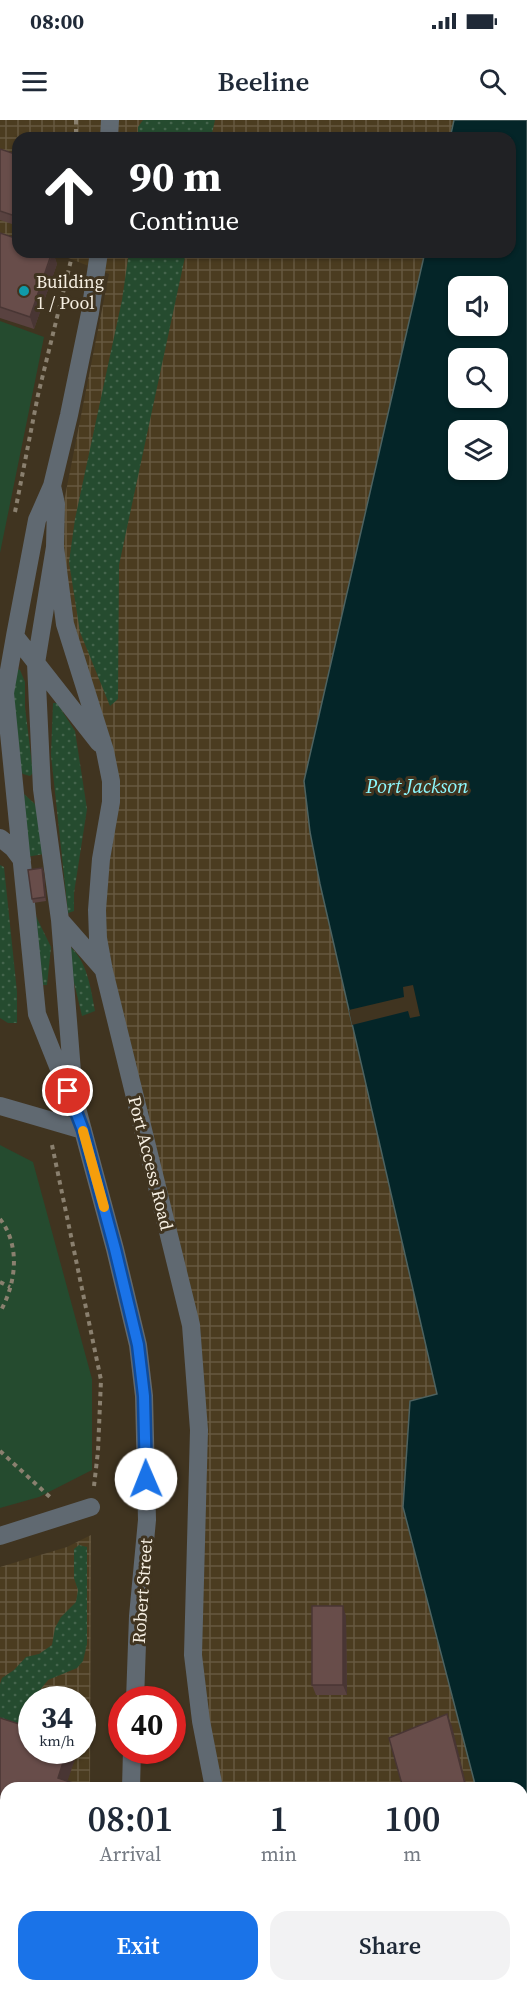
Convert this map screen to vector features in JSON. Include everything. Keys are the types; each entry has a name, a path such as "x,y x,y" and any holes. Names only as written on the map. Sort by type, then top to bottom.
{"street":[{"path":"83,1130 38,1014 22,860 7,782 5,693 37,519 52,486 90,313 98,258"},
{"path":"52,486 56,504 55,547 36,663 44,801 60,920 74,1097 83,1130"},
{"name":"Port Access Road","path":"55,547 65,624 105,751 111,781 111,802 101,859 97,910 98,938 104,971 191,1325 199,1430 193,1654 201,1721 213,1782"},
{"path":"15,636 105,751"},
{"path":"7,782 32,790 44,801"},
{"path":"0,838 13,848 22,860"},
{"path":"60,920 104,971"},
{"path":"0,1106 83,1130"},
{"name":"Robert Street","path":"83,1130 138,1345 144,1396 147,1520 138,1616 136,1686"},
{"path":"0,1536 91,1507"},
{"path":"131,1782 132,1764"}],"path":[{"path":"13,518 38,395 72,258"},
{"path":"47,1119 101,1380 98,1450 91,1507"},
{"path":"0,1219 8,1229 12,1245 14,1273 0,1312"},
{"path":"0,1282 10,1287"},
{"path":"0,1451 40,1486"}],"shaded area":[{"path":"0,120 454,120 451,132 12,132 12,238 0,234"},
{"path":"68,258 424,258 304,781 438,1394 403,1507 474,1782 213,1782 201,1721 191,1325 98,938 111,802 55,547 109,274"},
{"path":"91,1535 90,1686 18,1686 18,1764 90,1764 90,1782 0,1782 0,1567 67,1547"}],"green space":[{"path":"143,120 215,120 212,132 138,132 138,127"},
{"path":"128,258 185,258 119,565 118,699 110,706 80,632 69,562 75,519 122,300"},
{"path":"0,321 44,337 0,553"},
{"path":"15,668 20,670 25,682 25,707 33,773 30,776 19,770 12,701"},
{"path":"53,703 57,703 75,731 87,809 74,893 74,911 68,913 51,755"},
{"path":"24,794 35,804 39,816 44,854 26,857"},
{"path":"0,865 4,867 17,992 17,1023 8,1023 0,1018"},
{"path":"33,910 51,947 47,985 43,985 41,977"},
{"path":"68,945 84,966 92,993 95,1011 82,1016 71,970"},
{"path":"0,1145 33,1162 92,1379 92,1470 39,1497 0,1508"},
{"path":"79,1545 87,1547 87,1644 83,1661 77,1668 48,1680 43,1686 18,1686 18,1725 10,1728 0,1727 2,1678 14,1670 26,1657 39,1654 52,1645 55,1628 61,1617 76,1602 78,1590 74,1578 74,1549"}],"water":[{"name":"Port Jackson","path":"454,120 527,120 527,1782 474,1782 403,1507 410,1401 437,1394 310,832 304,781 424,258 516,258 516,132 451,132"}],"pier":[{"path":"413,985 420,1016 410,1018 408,1011 352,1025 349,1010 404,997 403,987"}],"building":[{"path":"0,149 12,153 12,215 0,211"},
{"name":"Building 1 / Pool","path":"0,233 12,237 12,258 50,258 30,317 0,307"},
{"path":"42,868 45,897 32,899 28,870"},
{"path":"312,1606 343,1606 343,1685 312,1685"},
{"path":"447,1714 464,1782 401,1782 389,1738"},
{"path":"0,1718 18,1724 18,1764 62,1764 58,1778 70,1782 0,1782"}],"slow traffic":[{"path":"83,1131 104,1207"}],"place":[{"name":"Building 1 / Pool","path":"24,291"}],"route":[{"path":"68,1091 83,1130 138,1345 144,1396 146,1479"}]}
